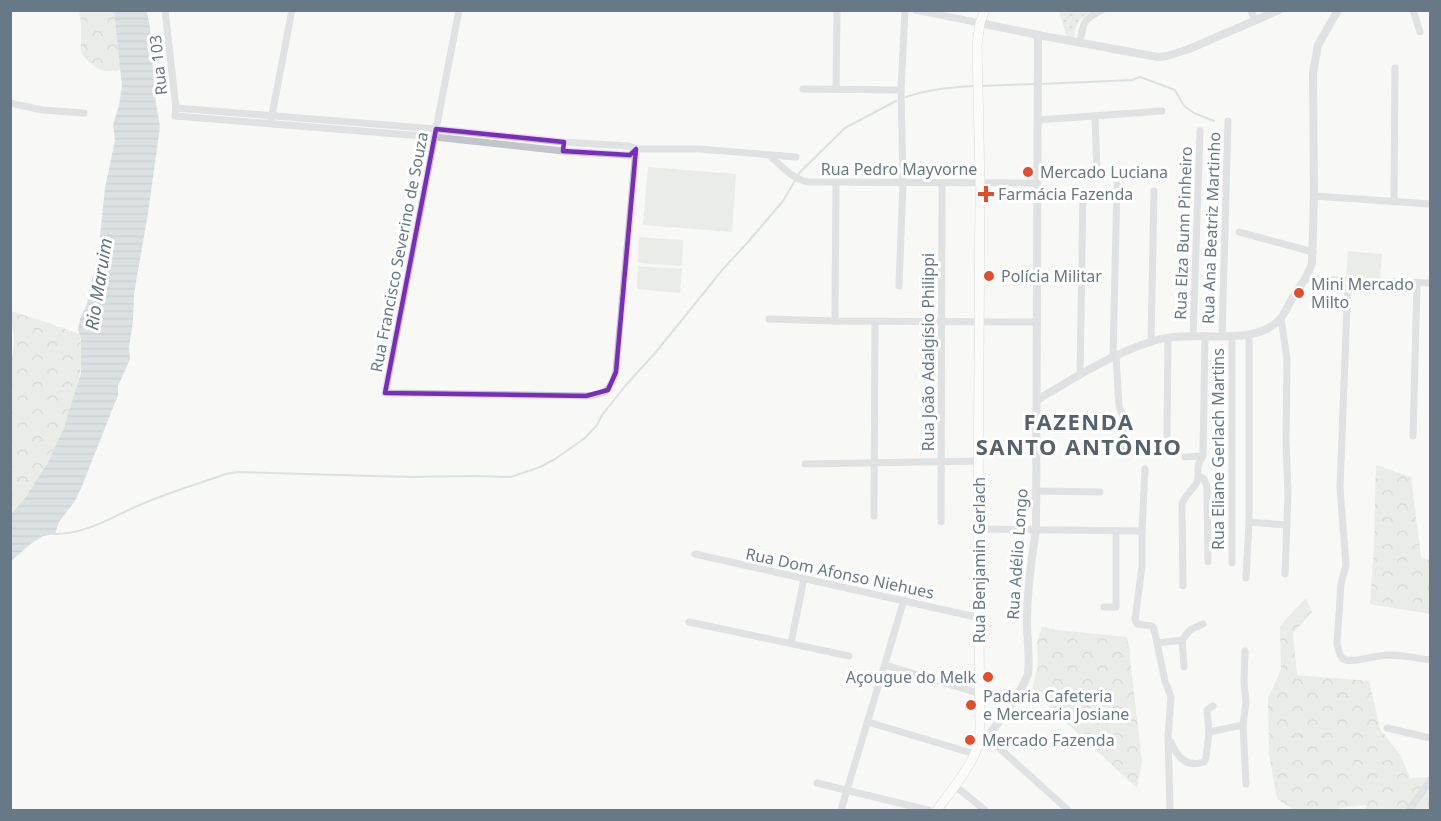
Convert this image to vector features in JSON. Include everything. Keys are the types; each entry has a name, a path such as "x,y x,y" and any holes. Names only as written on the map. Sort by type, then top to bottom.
{"main road":[{"name":"Rua Benjamin Gerlach","path":"937,810 975,754 982,739 978,529 980,183 977,44 980,23 985,10"}],"street":[{"name":"Rua 103","path":"165,10 176,112 271,120"},
{"path":"292,10 271,120 435,133 564,147 629,146 636,149 699,149 796,157"},
{"name":"Rua Francisco Severino de Souza","path":"459,10 385,393 598,396 608,390 614,382 616,372 636,149"},
{"path":"836,89 837,10"},
{"path":"899,286 903,183 901,90 905,10"},
{"path":"915,10 1149,56 1167,56 1189,49 1279,10"},
{"path":"1080,43 1084,22 1089,16 1102,10"},
{"path":"1251,10 1255,21"},
{"path":"1037,400 1115,356 1151,342 1193,336 1249,335 1267,329 1281,318 1311,269 1314,196 1312,82 1314,61 1318,45 1338,10"},
{"path":"1413,10 1420,32"},
{"name":"Rua Adélio Longo","path":"982,739 1022,688 1028,673 1029,577 1036,530 1037,491 1038,35"},
{"path":"1394,201 1395,68"},
{"path":"803,89 901,90"},
{"path":"10,103 42,110 84,113"},
{"path":"1038,120 1162,111"},
{"path":"1095,116 1096,174"},
{"name":"Rua Ana Beatriz Martinho","path":"1222,336 1228,121"},
{"name":"Rua Elza Bunn Pinheiro","path":"1193,336 1200,131"},
{"name":"Rua Pedro Mayvorne","path":"770,156 802,180 1038,183"},
{"path":"835,321 836,182"},
{"name":"Rua João Adalgísio Philippi","path":"941,522 942,183"},
{"path":"1117,185 1115,356 1125,449"},
{"path":"1080,375 1083,191"},
{"path":"1151,342 1154,191"},
{"path":"1314,196 1431,204"},
{"path":"1239,232 1313,252"},
{"path":"1305,279 1431,283"},
{"path":"1348,280 1340,488 1346,565 1341,584 1337,644 1341,657 1344,659 1361,660 1384,655 1431,660"},
{"path":"1413,436 1417,283"},
{"path":"1281,318 1287,359 1285,574"},
{"path":"769,319 874,322 1037,322"},
{"path":"874,322 874,516"},
{"path":"1246,578 1249,522 1249,335"},
{"path":"1182,586 1182,505 1184,498 1197,483 1197,468 1203,456 1205,336"},
{"name":"Rua Eliane Gerlach Martins","path":"1232,336 1232,562"},
{"path":"1167,435 1168,338"},
{"path":"1185,456 1203,456"},
{"path":"805,464 979,461"},
{"path":"1145,469 1142,566 1135,620 1137,624 1152,626 1154,629 1165,681 1171,697 1168,737 1170,810"},
{"path":"1198,476 1204,479 1207,487 1208,562"},
{"path":"1037,491 1100,492"},
{"path":"1249,522 1287,525"},
{"path":"978,529 1142,531"},
{"path":"1104,607 1116,607 1116,531"},
{"name":"Rua Dom Afonso Niehues","path":"695,554 980,618"},
{"path":"791,644 804,579"},
{"path":"841,810 904,600"},
{"path":"689,622 849,656"},
{"path":"1184,667 1182,640 1190,630 1203,624"},
{"path":"1158,643 1182,640"},
{"path":"1245,651 1246,702 1243,725 1246,784"},
{"path":"885,665 981,694"},
{"path":"1168,737 1180,759 1198,764 1204,762 1209,732 1207,710 1213,706"},
{"path":"868,722 975,754"},
{"path":"1209,732 1243,725"},
{"path":"1387,728 1431,738"},
{"path":"982,739 1068,810"},
{"path":"1409,810 1431,781"},
{"path":"817,783 928,810"},
{"path":"954,785 985,810"}],"highlighted area":[{"path":"436,129 564,142 563,151 630,155 636,149 616,372 608,390 586,396 385,393"}],"green space":[{"path":"79,11 114,11 121,70 98,69 81,53"},
{"path":"1059,11 1094,11 1079,21 1074,38 1067,37"},
{"path":"648,167 736,174 732,232 643,225"},
{"path":"639,237 683,240 682,266 638,263"},
{"path":"1348,251 1382,254 1380,278 1346,275"},
{"path":"638,266 682,269 680,293 637,289"},
{"path":"11,311 79,334 82,352 75,395 58,441 37,481 11,514 10,367 14,341"},
{"path":"1376,465 1411,477 1421,557 1430,560 1430,614 1370,604"},
{"path":"1306,598 1312,612 1293,633 1297,675 1369,681 1380,729 1401,756 1410,778 1430,777 1430,810 1366,810 1366,805 1323,810 1294,810 1277,799 1269,754 1268,698 1281,670 1280,626"},
{"path":"1042,627 1127,637 1142,762 1137,788 1032,691 1038,664 1037,642"}],"water":[{"name":"Rio Maruim","path":"114,11 147,11 160,127 134,294 130,359 118,386 118,395 75,501 59,522 55,534 43,536 11,561 11,514 26,497 48,462 64,428 81,373 81,339 78,330 95,269 105,188 115,140 113,125 122,86"}],"waterway":[{"path":"1040,84 1132,80 1140,77 1175,90 1184,106 1214,121"},
{"path":"980,86 1035,84"},
{"path":"906,97 940,89 975,86"},
{"path":"54,534 86,529 167,494 238,472 409,477 511,477 540,467 585,438 597,425 602,415 626,385 783,201 800,172 845,128 896,101"}],"place":[{"name":"Mercado Luciana","path":"1028,172"},
{"name":"Farmácia Fazenda","path":"986,194"},
{"name":"Polícia Militar","path":"989,276"},
{"name":"Mini Mercado Milto","path":"1299,293"},
{"name":"Açougue do Melk","path":"988,677"},
{"name":"Padaria Cafeteria e Mercearia Josiane","path":"971,705"},
{"name":"Mercado Fazenda","path":"970,740"}],"district":[{"name":"FAZENDA SANTO ANTÔNIO","path":"1079,434"}]}
